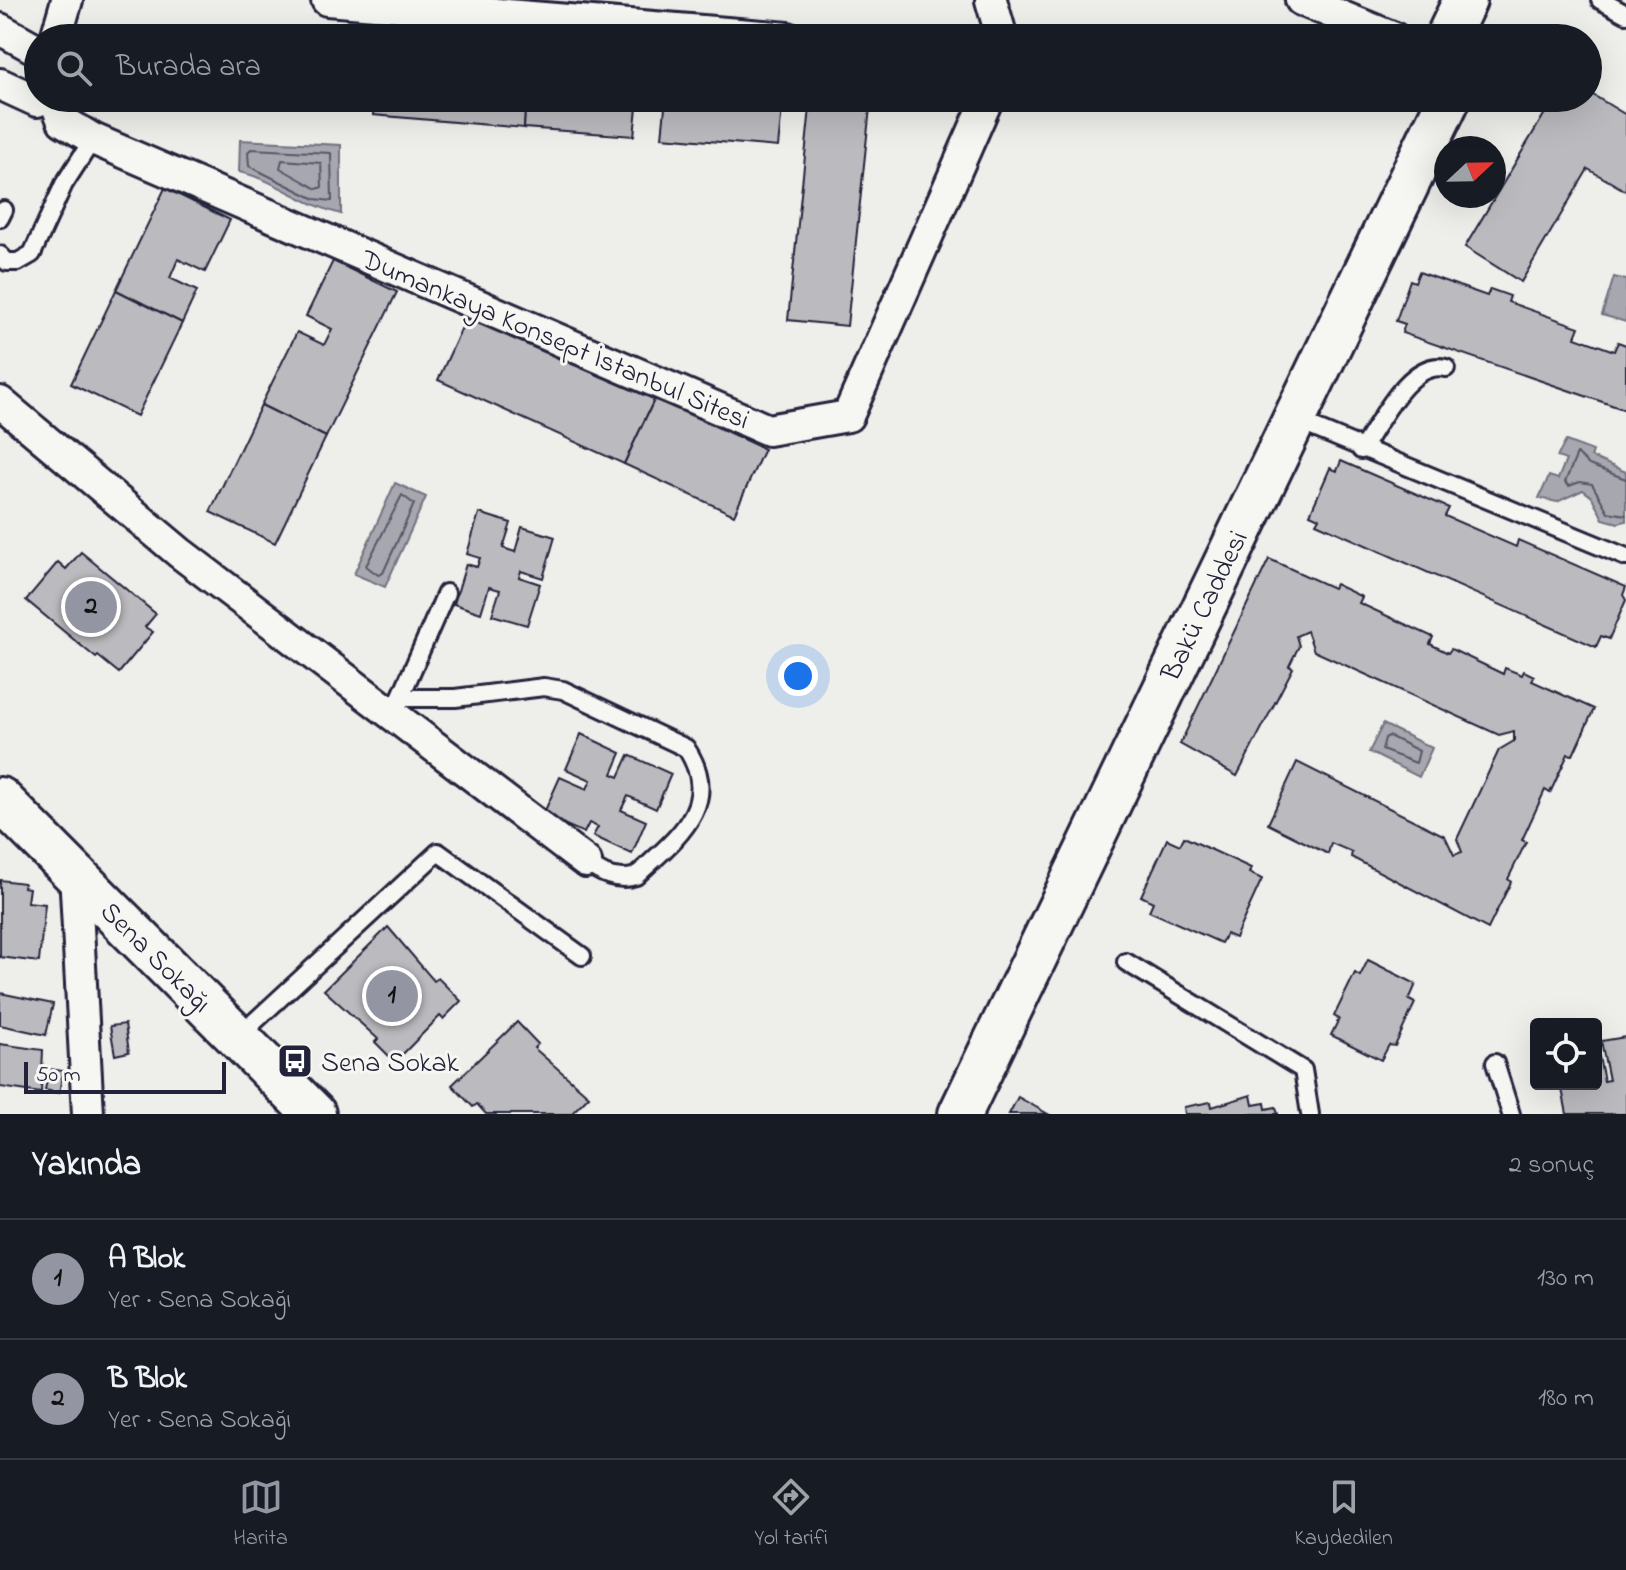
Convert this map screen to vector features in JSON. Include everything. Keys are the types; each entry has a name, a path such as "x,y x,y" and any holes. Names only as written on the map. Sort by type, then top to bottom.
{"main road":[{"path":"1454,24 1465,0"},
{"path":"1485,24 1496,0"},
{"name":"Bakü Caddesi","path":"935,1114 1411,112"},
{"name":"Bakü Caddesi","path":"960,1114 1442,112"},
{"name":"Sena Sokağı","path":"0,799 314,1114"}],"street":[{"path":"60,24 67,0"},
{"path":"327,0 618,24"},
{"path":"991,0 998,24"},
{"path":"1301,0 1360,24"},
{"path":"0,29 24,42"},
{"path":"0,84 24,95"},
{"name":"Dumankaya Konsept İstanbul Sitesi","path":"59,112 63,121 93,139 768,430 848,416 982,112"},
{"path":"0,402 180,553 397,706 586,862"},
{"path":"75,872 88,1114"}],"lane":[{"path":"1600,0 1626,14"},
{"path":"0,255 7,262 18,262 32,254 64,184 93,139"},
{"path":"1361,450 1413,375 1428,367 1446,368"},
{"path":"1294,420 1626,557"},
{"path":"397,706 446,593"},
{"path":"397,706 544,687 563,690 686,748 695,763 701,791 687,828 636,876 625,879 597,872 586,862"},
{"path":"238,1037 438,852 582,956"},
{"path":"1126,962 1303,1070 1310,1114"},
{"path":"1495,1063 1511,1114"}],"water":[{"path":"240,140 341,145 341,214 239,172"},
{"path":"1614,277 1626,280 1626,322 1602,315"},
{"path":"1566,441 1593,451 1591,457 1626,472 1626,521 1618,523 1603,519 1592,497 1583,490 1557,502 1539,498 1549,476 1558,479 1566,460 1557,457"},
{"path":"395,483 426,497 385,587 354,574"},
{"path":"1383,724 1432,748 1419,777 1369,752"}],"building":[{"path":"1602,100 1626,115 1626,191 1588,169 1521,282 1465,247 1488,208 1506,208 1506,178 1546,112 1602,112"},
{"path":"373,112 525,112 524,128 373,115"},
{"path":"525,112 637,112 634,136 524,128"},
{"path":"665,112 782,112 778,147 662,137"},
{"path":"810,112 870,112 847,326 788,320"},
{"path":"165,188 230,220 205,272 178,259 170,278 197,291 182,323 116,290"},
{"path":"333,261 397,292 326,437 261,405 297,332 324,345 332,329 306,316"},
{"path":"1419,272 1487,296 1490,289 1510,296 1508,302 1579,327 1575,337 1614,351 1618,342 1626,345 1626,410 1402,333 1405,324 1396,321 1410,280 1415,282"},
{"path":"116,290 182,323 137,416 71,384"},
{"path":"468,314 655,398 624,464 438,380"},
{"path":"655,398 764,449 734,515 624,464"},
{"path":"261,405 326,437 275,543 210,512"},
{"path":"1341,461 1449,508 1445,516 1516,547 1518,540 1626,587 1623,595 1626,600 1609,639 1601,636 1596,647 1316,523 1319,518 1310,514 1330,468 1337,471"},
{"path":"479,513 511,523 503,548 515,552 522,527 555,537 543,578 521,571 519,577 540,584 527,625 492,615 500,590 489,587 481,613 454,604 466,564 477,567 480,558 467,554"},
{"path":"81,552 156,614 145,627 153,632 119,673 98,656 96,658 26,600 58,562 66,569"},
{"path":"1269,559 1333,588 1335,584 1362,597 1359,603 1433,637 1430,644 1448,653 1451,649 1503,674 1505,668 1522,675 1524,671 1534,676 1532,681 1594,709 1573,755 1568,754 1550,793 1545,790 1522,840 1526,842 1508,879 1511,882 1488,929 1351,857 1352,852 1331,843 1328,854 1268,824 1297,762 1445,836 1454,855 1462,852 1457,839 1499,750 1514,741 1514,731 1499,735 1314,651 1307,631 1296,636 1299,646 1289,666 1293,668 1237,776 1180,744"},
{"path":"581,734 621,753 612,774 619,777 629,755 671,774 656,809 628,796 621,810 646,821 632,854 593,836 598,827 589,823 584,833 543,815 560,777 587,789 591,780 566,769"},
{"path":"1184,837 1251,868 1249,873 1262,879 1235,938 1226,934 1221,943 1149,911 1153,902 1141,896 1167,839 1180,845"},
{"path":"0,880 24,883 23,887 29,888 27,902 45,904 39,962 0,957"},
{"path":"388,927 434,981 438,978 461,1001 443,1019 440,1016 395,1062 375,1042 378,1039 324,990"},
{"path":"1368,960 1416,984 1409,1000 1415,1003 1395,1046 1389,1045 1381,1060 1331,1035 1339,1019 1334,1016 1355,973 1360,976"},
{"path":"0,993 53,1004 46,1035 0,1025"},
{"path":"517,1022 538,1044 534,1048 589,1096 571,1114 486,1114 477,1104 473,1107 452,1085"},
{"path":"125,1024 129,1052 115,1055 110,1026"},
{"path":"1626,1037 1626,1114 1567,1114 1562,1090 1602,1090 1602,1071 1604,1081 1609,1080 1602,1041"},
{"path":"0,1044 43,1050 41,1093 0,1087"},
{"path":"49,1069 63,1071 59,1093 45,1090"},
{"path":"1251,1095 1253,1105 1265,1103 1266,1109 1276,1107 1278,1114 1185,1114 1184,1107 1211,1102 1212,1107"},
{"path":"1018,1097 1048,1114 1009,1114"}],"place":[{"name":"B Blok","path":"91,607"},
{"name":"A Blok","path":"392,996"},
{"name":"Sena Sokak","path":"295,1061"}]}
